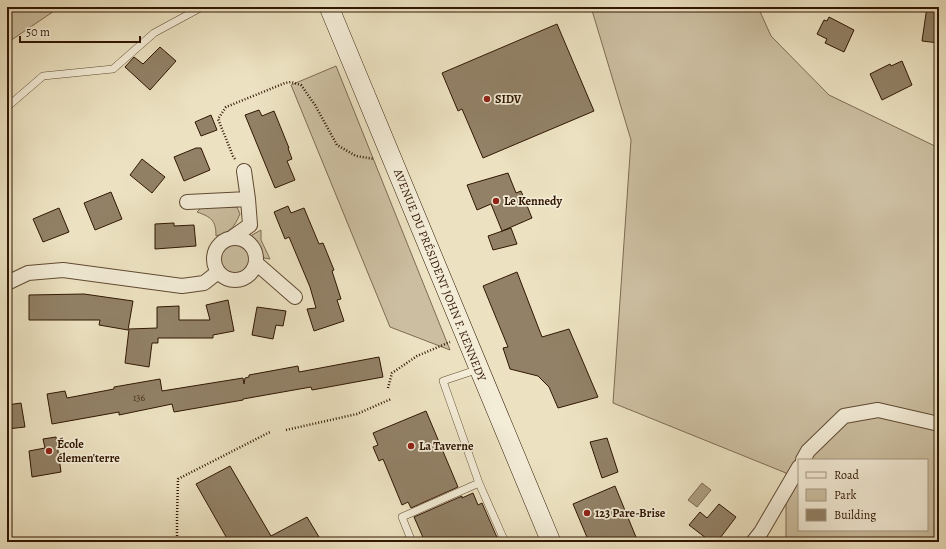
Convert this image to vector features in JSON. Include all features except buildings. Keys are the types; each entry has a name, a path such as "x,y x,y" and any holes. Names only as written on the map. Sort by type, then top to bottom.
{"main road":[{"name":"AVENUE DU PRÉSIDENT JOHN F. KENNEDY","path":"329,7 551,542"}],"street":[{"path":"233,237 246,240 251,245 256,256 256,263 249,275 236,280 223,277 214,266 213,260 214,253 221,242 233,237 250,225 244,171"},
{"path":"187,202 248,199"},
{"path":"256,263 295,297"},
{"path":"7,283 28,273 63,270 182,286 204,283 218,272"},
{"path":"804,459 808,451 844,416 878,410 939,424"},
{"path":"753,542 761,532 798,469"}],"lane":[{"path":"7,107 43,76 113,69 154,33 202,7"},
{"path":"479,369 443,381 479,483 505,542"},
{"path":"412,542 402,517 479,483"}],"path":[{"path":"244,171 233,156 218,119 226,107 285,83 291,82 301,85 337,145 356,156 393,162"},
{"path":"388,388 392,373 418,356 450,342"},
{"path":"286,430 357,414 391,399"},
{"path":"177,542 178,479 270,432"}],"green space":[{"path":"7,7 60,7 7,43"},
{"path":"591,7 758,7 771,36 829,95 939,148 939,542 786,542 786,473 613,403 631,140"},
{"path":"336,66 450,350 390,327 291,85"},
{"path":"202,207 237,207 240,214 236,223 231,229 216,236 215,226 212,220 197,212"},
{"path":"261,230 261,240 270,259 264,258 260,248 252,240 252,235"},
{"path":"235,243 244,246 248,250 251,259 248,268 244,272 235,275 226,272 222,268 219,259 222,250 226,246"}],"shaded area":[{"path":"702,483 711,490 697,507 688,500"}],"place":[{"name":"SIDV","path":"487,99"},
{"name":"Le Kennedy","path":"496,201"},
{"name":"La Taverne","path":"411,446"},
{"name":"École élemen'terre","path":"49,451"},
{"name":"123 Pare-Brise","path":"587,513"}]}
